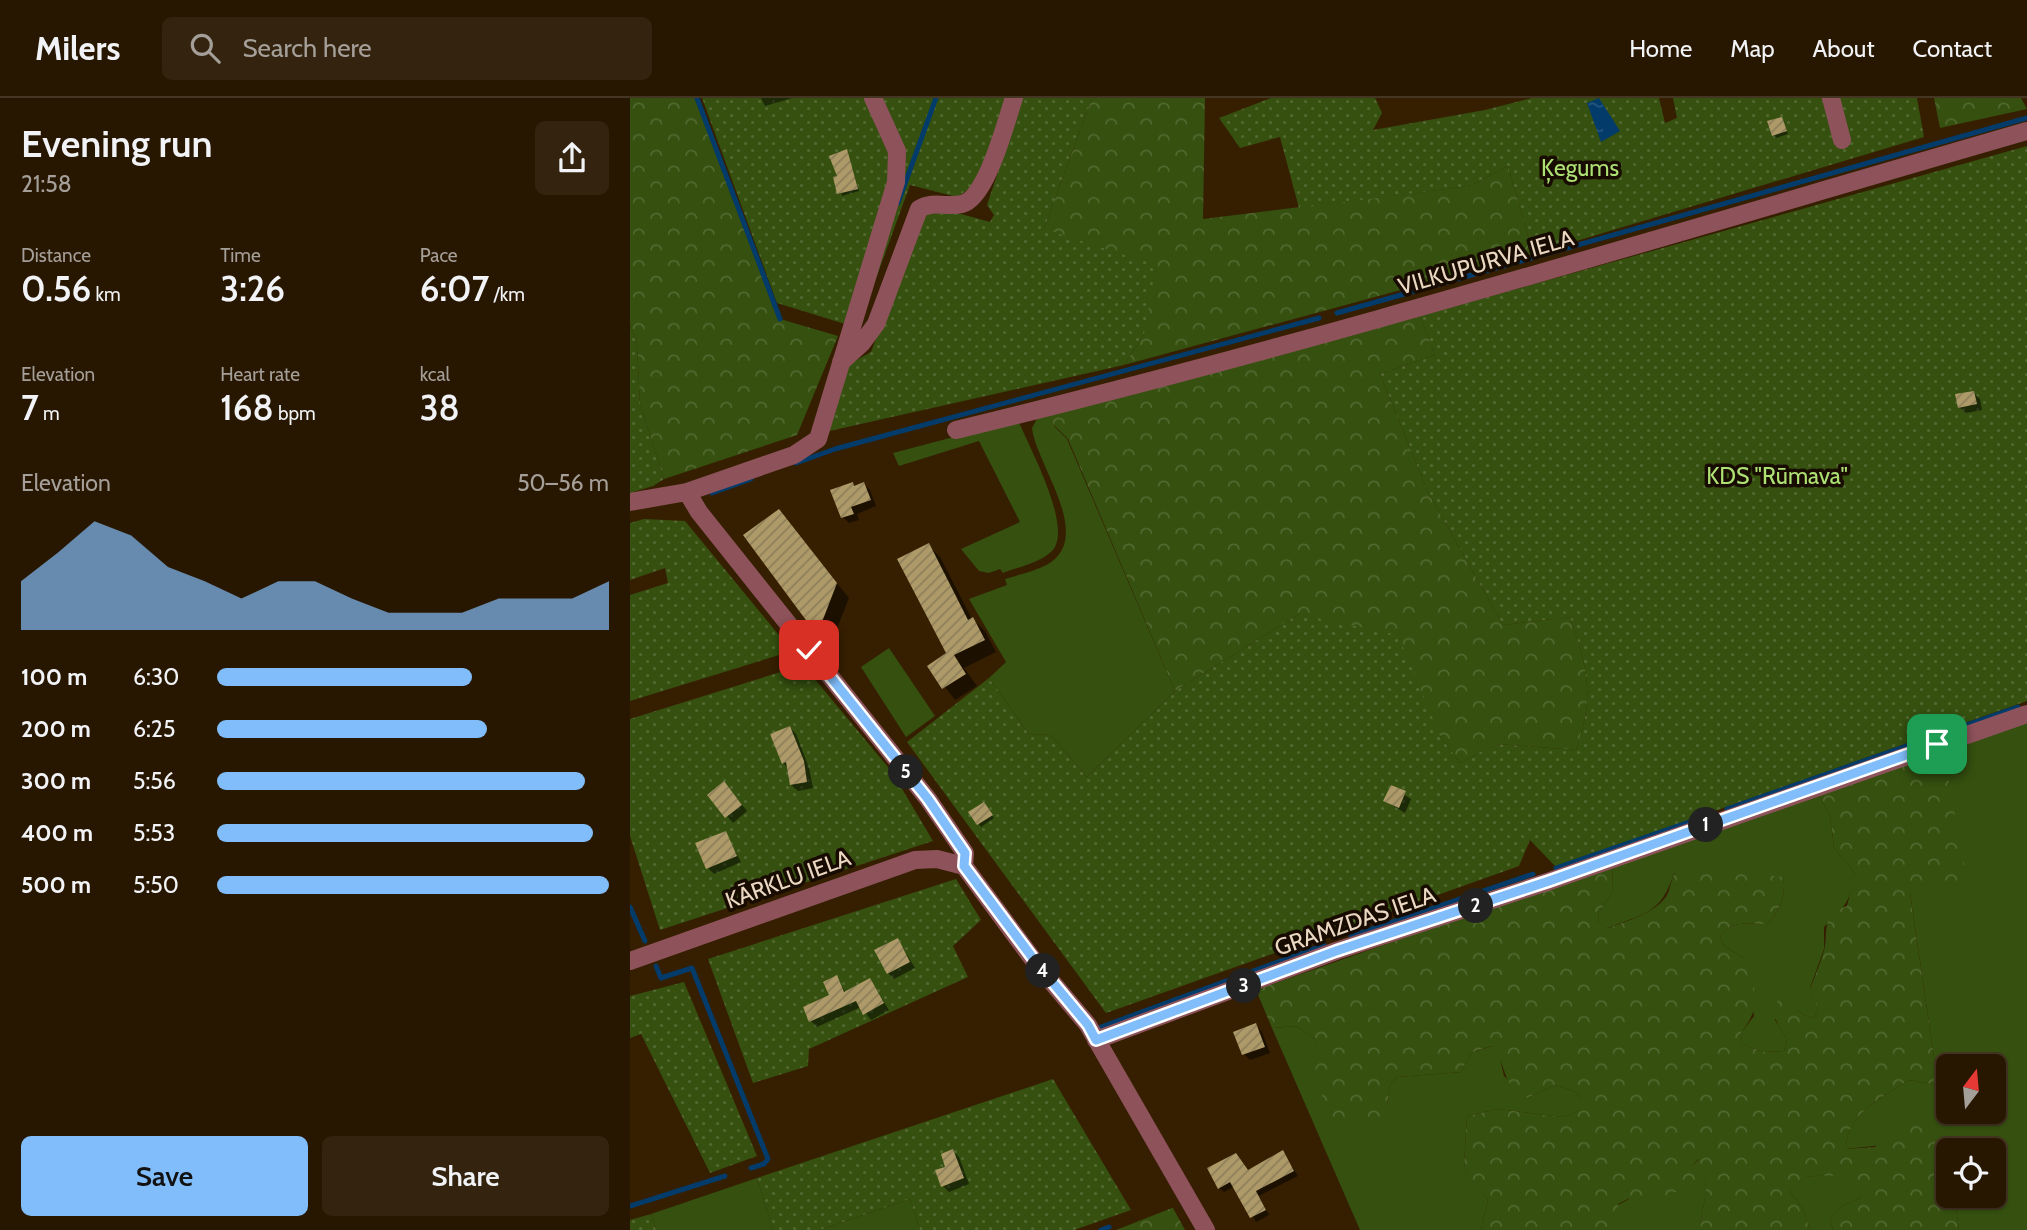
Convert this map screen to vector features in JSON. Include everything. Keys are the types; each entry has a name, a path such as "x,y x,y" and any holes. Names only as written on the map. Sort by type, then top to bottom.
{"street":[{"path":"630,502 687,492 794,455 818,439 896,182 897,151 873,98"},
{"path":"841,362 862,343 876,324 919,209 928,204 962,204 973,198 982,186 1014,98"},
{"path":"1831,98 1842,140"},
{"name":"VILKUPURVA IELA","path":"956,430 1117,391 1324,334 2027,131"},
{"path":"687,492 699,512 928,799 965,853 964,866 1035,961 1088,1025 1206,1230"},
{"name":"GRAMZDAS IELA","path":"1096,1040 1336,951 1549,881 2027,714"},
{"name":"KĀRKLU IELA","path":"630,961 915,860 937,859 964,866"}],"green space":[{"path":"630,98 697,98 780,319 838,336 797,435 664,479 640,404 637,344 630,324"},
{"path":"702,98 1008,98 978,183 957,197 910,185 858,328 777,303"},
{"path":"1023,98 1092,98 1044,229 1156,265 1144,334 1124,365 825,432 846,366 871,352 924,213 943,209 990,222 994,215 987,205"},
{"path":"1092,98 1205,98 1203,219 1470,186 1508,166 1533,254 1124,365 1144,334 1044,229"},
{"name":"Ķegums","path":"1271,98 1375,98 1382,113 1373,130 1485,110 1532,98 1659,98 1665,123 1677,118 1673,98 1917,98 1924,137 1533,254 1508,166 1470,186 1299,208 1280,137 1240,148 1219,118"},
{"path":"1934,98 2021,98 2027,109 1940,128"},
{"name":"KDS \"Rūmava\"","path":"2027,146 2027,701 1556,867 1530,840 1519,866 1106,1013 907,742 989,678 1029,734 1051,735 1087,777 1175,691 1299,614 1398,635 1440,736 1460,763 1496,744 1576,750 1586,713 1587,683 1570,617 1503,625 1428,492 1380,374 1435,355 1420,316"},
{"path":"1420,316 1435,355 1380,374 1428,492 1503,625 1570,617 1587,683 1586,713 1576,750 1497,744 1460,763 1440,736 1299,614 1175,691 1068,439 1051,422 1059,410"},
{"path":"630,324 637,344 640,404 664,479 653,486 630,493"},
{"path":"1059,410 1054,426 1067,439 1175,691 1087,777 1051,735 1029,734 989,678 1006,662 969,599 1007,585 1005,579 1044,566 1055,559 1064,546 1066,530 1063,513 1032,428 1039,415"},
{"path":"1018,420 1054,507 1058,525 1057,540 1052,551 1035,562 1003,573 1000,569 989,573 979,571 961,549 1020,522 979,441 899,466 893,453"},
{"path":"644,519 685,521 792,651 630,701 630,595 668,583 665,568 630,580 630,523"},
{"path":"889,648 935,716 906,737 861,667"},
{"path":"803,665 892,772 933,841 660,930 630,836 630,719"},
{"path":"2027,720 2027,1230 1959,1230 1956,1208 2006,1208 2006,1138 1936,1138 1846,1149 1847,1137 1859,1116 1909,1080 1936,1085 1936,1124 2006,1124 2006,1054 1936,1054 1936,1071 1910,892 1943,749"},
{"path":"1943,749 1967,881 1910,893 1936,1085 1909,1080 1878,1100 1859,1116 1852,1126 1846,1149 1875,1147 1904,1119 1946,1138 1936,1138 1936,1208 1956,1208 1959,1230 1833,1230 1830,1219 1842,1206 1861,1198 1845,1179 1823,1176 1805,1177 1790,1192 1803,1209 1810,1230 1700,1230 1706,1186 1698,1159 1692,1166 1696,1180 1690,1185 1654,1199 1628,1199 1618,1204 1620,1218 1616,1229 1481,1230 1488,1200 1467,1175 1464,1164 1467,1116 1498,1109 1562,1117 1581,1110 1582,1098 1574,1091 1555,1085 1527,1098 1519,1094 1509,1082 1491,1046 1471,1053 1461,1072 1397,1077 1390,1085 1387,1106 1375,1123 1345,1123 1330,1115 1322,1097 1315,1068 1321,1059 1314,1038 1296,1026 1272,1028 1256,990 1613,864 1612,893 1599,912 1598,922 1609,928 1640,916 1661,903 1668,893 1674,874 1680,868 1688,865 1714,865 1783,877 1781,903 1767,924 1734,925 1720,938 1725,947 1743,957 1756,996 1753,1013 1741,1033 1742,1044 1763,1052 1784,1051 1787,1039 1776,1020 1778,1000 1789,1000 1803,1015 1814,1018 1818,1009 1810,989 1824,951 1827,924 1833,914 1847,906 1855,873 1834,848 1830,815 1818,794"},
{"path":"1818,794 1830,815 1834,848 1855,873 1853,883 1846,903 1824,927 1824,949 1810,988 1818,1009 1814,1018 1803,1015 1788,1000 1775,1020 1787,1039 1784,1051 1763,1052 1742,1044 1741,1033 1754,1016 1743,957 1725,947 1720,938 1734,925 1767,924 1781,903 1783,878 1674,873 1663,897 1642,915 1608,928 1598,922 1599,912 1612,893 1613,864"},
{"path":"956,879 981,920 953,946 968,977 809,1049 808,1066 753,1083 708,959"},
{"path":"684,982 757,1156 710,1173 641,1034 630,1038 630,996"},
{"path":"1296,1026 1314,1038 1322,1059 1387,1106 1390,1085 1397,1077 1461,1072 1471,1053 1492,1046 1499,1054 1504,1076 1527,1098 1555,1085 1574,1091 1582,1098 1582,1110 1562,1117 1498,1109 1467,1116 1464,1164 1467,1174 1488,1200 1481,1230 1360,1230 1272,1028"},
{"path":"1053,1079 1131,1210 1074,1230 920,1230 910,1199 820,1230 773,1230 757,1178"},
{"path":"1699,1159 1706,1186 1700,1230 1612,1230 1616,1228 1618,1205 1692,1166"},
{"path":"1838,1174 1855,1185 1861,1198 1842,1206 1830,1219 1833,1230 1810,1230 1803,1209 1790,1192 1804,1177"},
{"path":"757,1178 773,1230 656,1230 651,1214"},
{"path":"910,1199 920,1230 820,1230"},
{"path":"1172,1208 1185,1230 1116,1230"},
{"path":"651,1214 656,1230 630,1230 630,1220"}],"water":[{"path":"1599,98 1620,131 1601,142 1587,103"}],"building":[{"path":"1782,117 1787,131 1772,136 1767,121"},
{"path":"847,149 858,189 837,194 833,177 837,176 829,156"},
{"path":"1974,391 1977,404 1958,408 1955,394"},
{"path":"853,482 854,486 864,482 871,500 851,507 854,514 841,518 830,490"},
{"path":"779,509 837,583 817,635 743,535"},
{"path":"929,543 968,620 973,617 985,640 954,655 966,674 942,689 927,666 946,653 897,559"},
{"path":"790,726 804,761 807,782 790,785 786,762 782,764 770,734"},
{"path":"724,781 742,805 725,818 707,795"},
{"path":"1391,785 1406,791 1399,808 1383,801"},
{"path":"984,802 993,815 977,825 968,812"},
{"path":"726,831 737,856 706,869 695,843"},
{"path":"898,938 910,962 887,974 874,950"},
{"path":"837,975 844,992 870,978 884,1003 863,1015 856,1001 809,1022 803,1007 829,995 823,982"},
{"path":"1256,1023 1265,1047 1242,1055 1233,1032"},
{"path":"953,1149 964,1178 941,1187 935,1170 945,1167 941,1154"},
{"path":"1283,1150 1294,1171 1256,1191 1266,1210 1250,1218 1230,1182 1218,1189 1207,1168 1236,1153 1248,1170"}],"waterway":[{"path":"697,98 780,319"},
{"path":"898,203 936,98"},
{"path":"1337,313 2027,118"},
{"path":"796,463 835,449 1319,318"},
{"path":"712,493 751,479"},
{"path":"1727,809 2018,707"},
{"path":"1556,868 1701,818"},
{"path":"1351,936 1533,874"},
{"path":"630,907 645,941"},
{"path":"1101,1027 1324,945"},
{"path":"656,966 661,978 692,968 768,1159 764,1164 751,1168"},
{"path":"630,1206 725,1176"},
{"path":"1101,1230 1109,1227"}],"route":[{"path":"809,650 928,799 965,853 964,866 1035,961 1088,1025 1096,1040 1336,951 1549,881 1937,744"}]}
